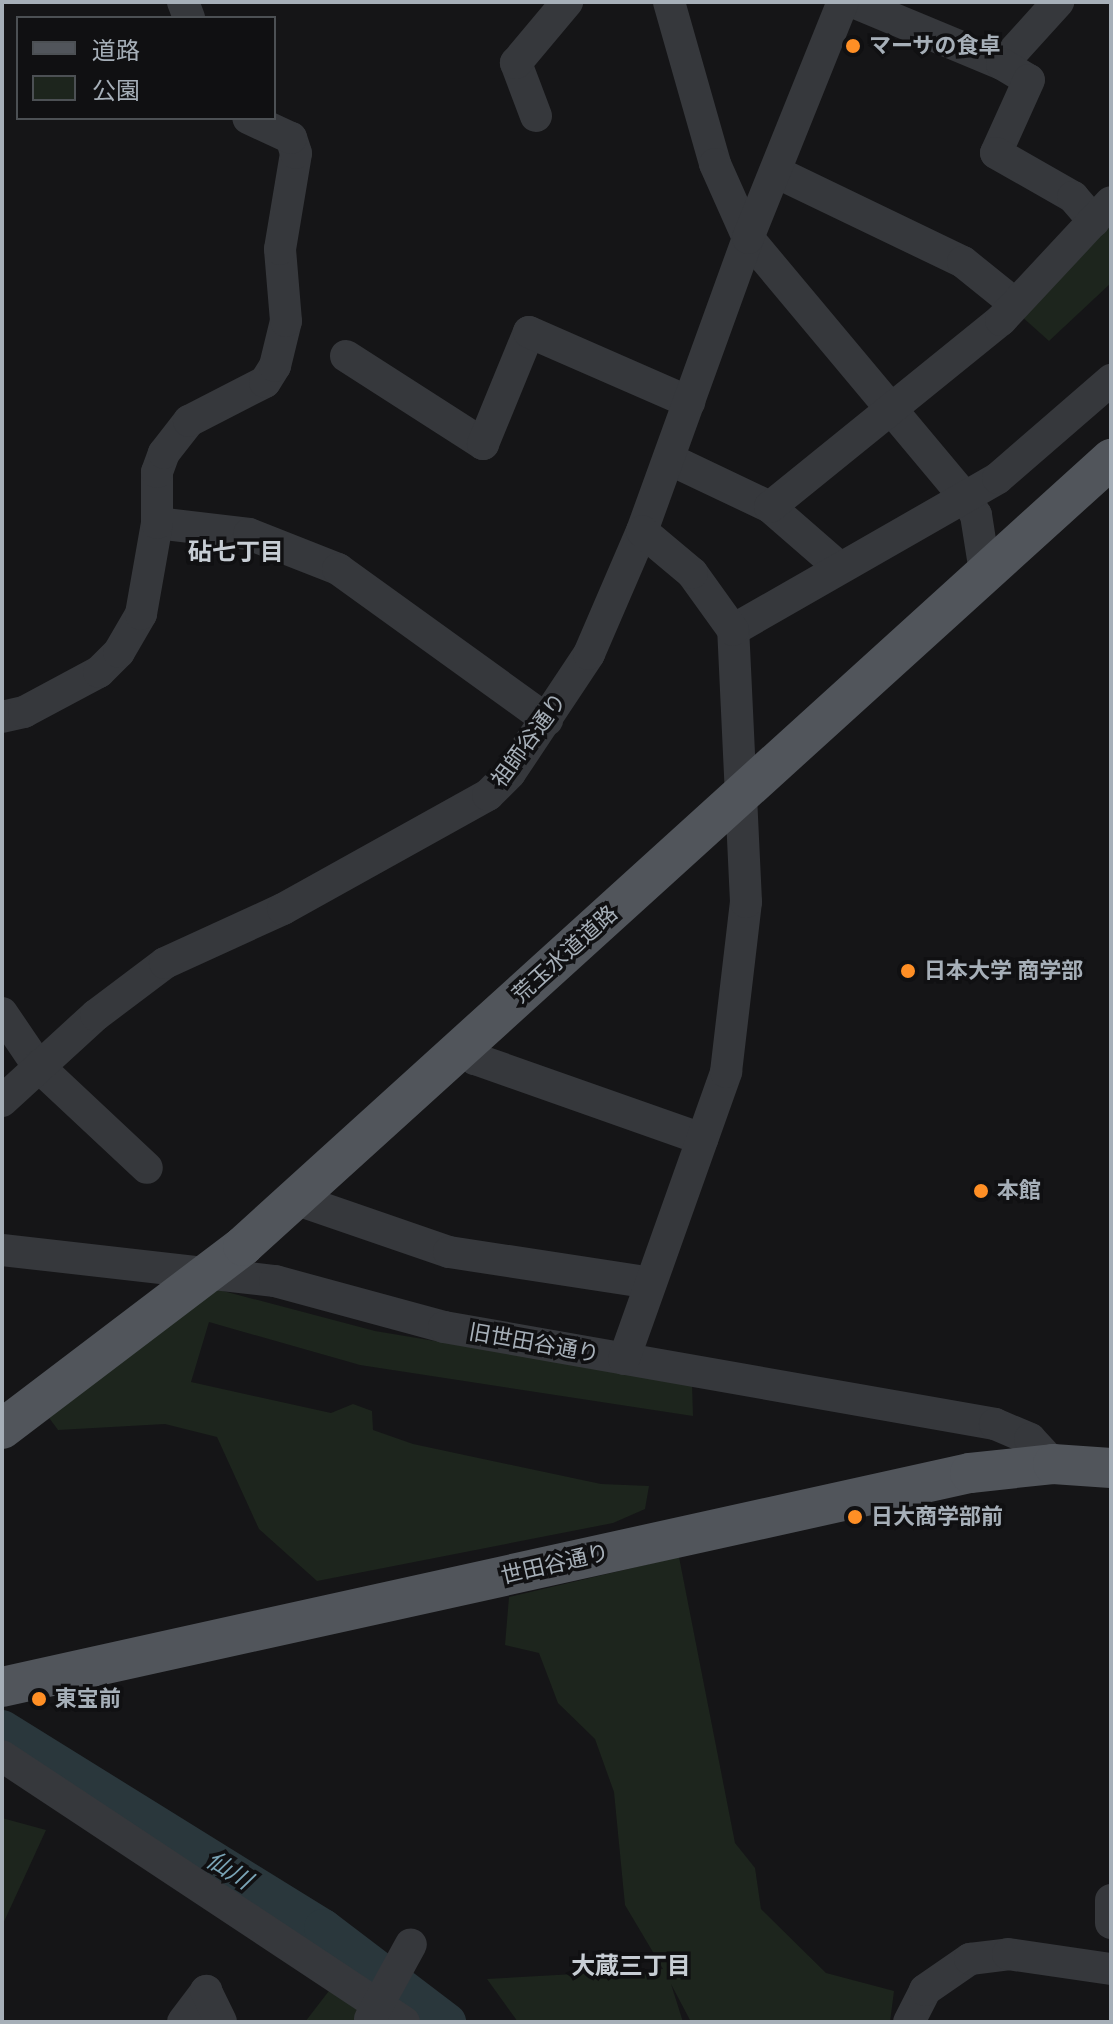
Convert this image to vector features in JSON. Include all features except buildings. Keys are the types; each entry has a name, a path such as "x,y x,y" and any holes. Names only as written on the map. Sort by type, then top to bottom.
{"main road":[{"name":"荒玉水道道路","path":"2,1429 212,1272 1111,459"},
{"name":"世田谷通り","path":"2,1687 970,1473 1053,1464 1111,1468"}],"street":[{"path":"536,116 522,91 516,63 567,2"},
{"path":"669,2 715,164 748,238 891,413 966,499 976,515 985,572"},
{"name":"祖師谷通り","path":"2,1101 38,1066 165,963 283,909 488,795 510,773 589,654 642,531 748,238 778,173 843,2"},
{"path":"770,507 891,413 1015,304 1102,211 996,153 1029,80 1002,64 853,2"},
{"path":"1002,64 1058,2"},
{"path":"2,717 24,712 99,672 119,652 141,614 157,523 157,472 164,453 189,421 265,382 275,366 286,321 280,249 296,153 291,138 252,120"},
{"path":"778,173 963,262 1015,304"},
{"path":"346,356 483,444 529,332 689,402"},
{"path":"733,630 998,478 1111,380"},
{"path":"669,459 770,507 839,567"},
{"path":"157,523 249,534 338,569 547,720"},
{"path":"624,1359 726,1072 741,961 744,791 733,630 692,573 642,531"},
{"path":"2,1013 38,1066 147,1168"},
{"path":"462,1047 475,1059 702,1139"},
{"path":"295,1199 449,1252 651,1283"},
{"name":"旧世田谷通り","path":"2,1250 275,1281 444,1327 969,1419 1015,1431 1053,1464"},
{"path":"969,1419 983,1431 986,1449 984,1460 970,1473"},
{"path":"2,1756 373,2011 404,2022"},
{"path":"1111,1900 1111,1923"},
{"path":"373,2011 408,1951"},
{"path":"909,2022 925,1990 970,1959 1008,1954 1111,1969"},
{"path":"183,2022 206,1991 221,2022"}],"green space":[{"path":"1111,218 1111,283 1049,341 1020,315"},
{"path":"208,1287 375,1331 692,1384 693,1416 360,1365 209,1322 191,1382 331,1413 353,1404 372,1411 373,1430 413,1444 601,1484 649,1486 645,1509 613,1523 317,1581 259,1529 217,1437 165,1424 58,1430 44,1411"},
{"path":"679,1557 735,1843 755,1868 761,1909 826,1973 894,1991 890,2022 691,2022 671,1984 683,2022 518,2022 487,1979 663,1969 625,1905 614,1792 595,1739 558,1703 539,1653 505,1645 509,1597"},
{"path":"2,1818 46,1830 2,1926"},
{"path":"335,1983 365,2003 360,2022 305,2022"}],"waterway":[{"name":"仙川","path":"2,1729 323,1928 447,2022"}],"place":[{"name":"マーサの食卓","path":"853,46"},
{"name":"日本大学 商学部","path":"908,971"},
{"name":"本館","path":"981,1191"},
{"name":"日大商学部前","path":"855,1517"},
{"name":"東宝前","path":"39,1699"}],"district":[{"name":"砧七丁目","path":"236,552"},
{"name":"大蔵三丁目","path":"631,1966"}]}
